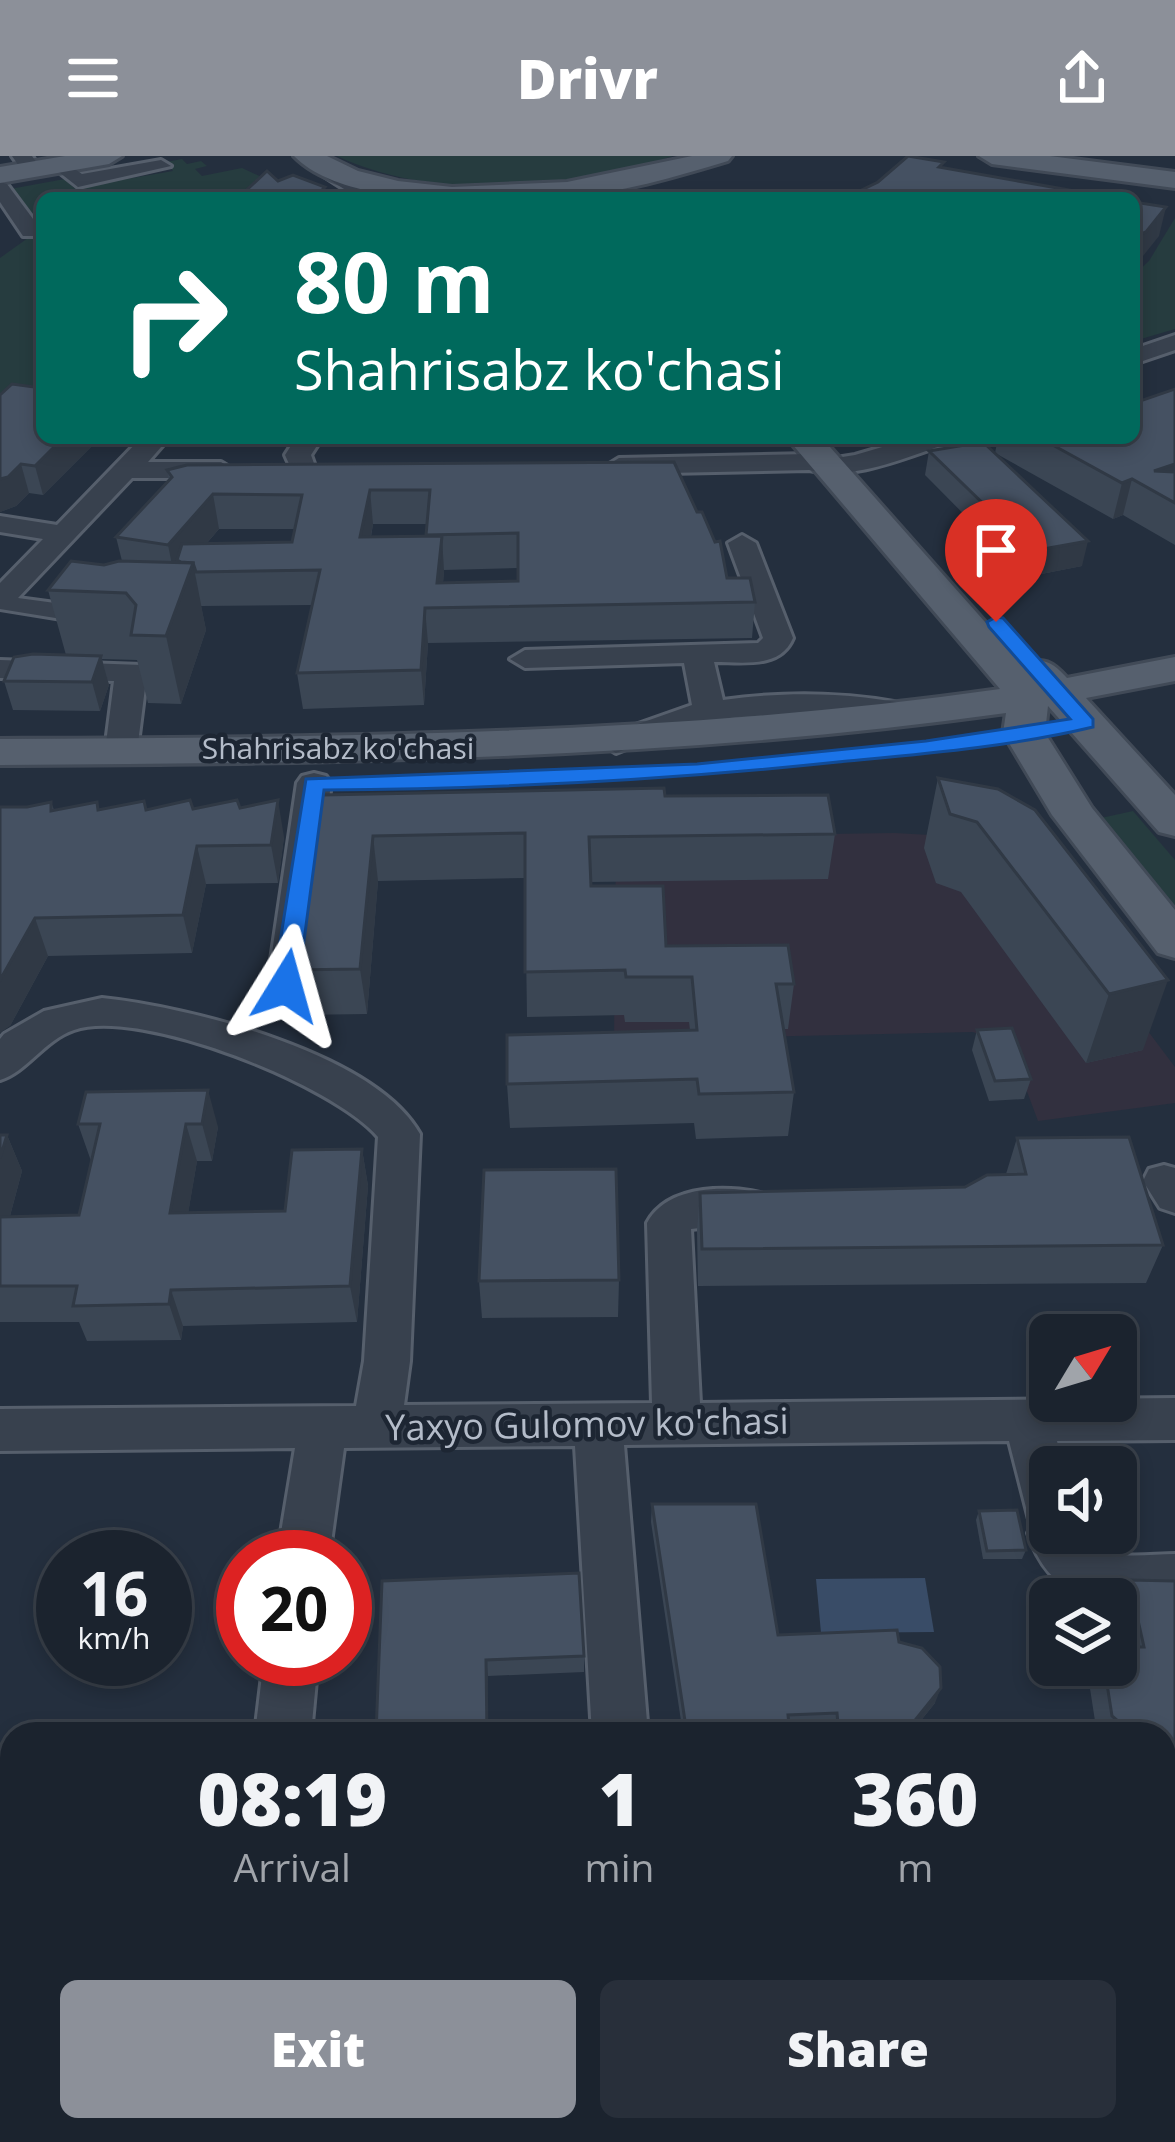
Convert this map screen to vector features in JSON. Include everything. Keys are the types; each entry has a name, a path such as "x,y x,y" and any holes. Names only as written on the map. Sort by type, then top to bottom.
{"main road":[{"path":"12,165 109,156"},
{"path":"625,192 723,156"},
{"path":"992,156 1175,179"},
{"path":"1068,156 1175,170"},
{"path":"313,160 375,185 428,192"},
{"path":"487,192 584,185 682,168"},
{"path":"828,453 1049,712 1175,822"},
{"name":"Shahrisabz ko'chasi","path":"5,758 314,783 618,776 813,760 1049,712 1175,669"},
{"name":"Shahrisabz ko'chasi","path":"5,758 121,751 616,743 912,715 1175,705"},
{"path":"1049,712 1074,815 1175,942"}],"street":[{"path":"60,160 78,181 161,166"},
{"path":"313,160 362,192"},
{"path":"0,188 31,231"},
{"path":"1140,355 1175,342"},
{"path":"1140,373 1175,361"},
{"path":"12,603 139,470 153,444"},
{"path":"0,630 12,603 63,534 139,470 292,469 305,444"},
{"path":"667,444 674,466"},
{"path":"828,453 865,444"},
{"path":"581,466 674,466 896,444"},
{"path":"0,524 63,534"},
{"path":"525,658 764,652 778,638 742,543"},
{"path":"12,603 121,619"},
{"path":"6,670 61,642 78,614"},
{"path":"697,653 710,714"},
{"path":"6,670 131,673 121,751"},
{"path":"616,743 677,718 710,714 838,703 912,715"},
{"path":"286,986 314,783"},
{"path":"0,1066 13,1044 40,1029 97,1011 149,1017 316,1072 374,1107 399,1134 387,1361 377,1426"},
{"path":"677,1423 669,1223 686,1209 797,1207"},
{"path":"1028,1421 1034,1446"},
{"name":"Yaxyo Gulomov ko'chasi","path":"0,1430 1175,1421"},
{"path":"598,1424 619,1722"},
{"path":"308,1530 323,1427"},
{"path":"1060,1554 1068,1566 1083,1574 1175,1578"},
{"path":"284,1722 288,1686"}],"shaded area":[{"path":"948,836 1026,869 1175,1067 1175,1103 1038,1121 1010,1046 973,1032 614,1040 616,837"}],"green space":[{"path":"337,156 673,156 591,177 504,186 417,180"},
{"path":"201,161 207,166 195,169 202,176 242,168 290,190 36,192 36,218 10,189 65,179 74,188 173,171 166,162"},
{"path":"1175,218 1175,329 1140,339 1140,269"},
{"path":"36,232 36,412 0,424 0,258"},
{"path":"1133,811 1175,860 1175,908 1101,818"}],"water":[{"path":"925,1578 934,1632 821,1633 816,1579"}],"building":[{"path":"908,156 944,162 939,167 1080,192 857,192 878,182"},
{"path":"267,171 278,181 293,175 325,187 320,192 244,192"},
{"path":"1140,203 1166,207 1140,234"},
{"path":"12,384 36,387 36,444 57,444 35,466 21,464 0,479 0,395"},
{"path":"1175,389 1175,464 1154,471 1175,472 1175,503 1132,479 1122,483 1051,444 1140,444 1140,401"},
{"path":"985,444 1088,541 1032,551 929,451"},
{"path":"674,462 697,512 702,512 715,542 720,541 727,578 750,578 755,602 425,608 421,670 297,673 320,570 196,572 193,563 177,560 182,544 292,542 302,495 213,494 168,545 116,537 172,477 167,470 187,465","holes":["370,490 430,490 426,535 518,533 518,581 437,583 442,536 360,537"]},
{"path":"71,561 193,563 166,636 131,635 136,605 126,593 48,590"},
{"path":"101,656 92,682 4,681 14,657"},
{"path":"938,778 998,789 1035,810 1168,980 1109,994 977,822 950,814"},
{"path":"664,788 665,796 828,795 835,834 589,837 591,886 663,886 666,946 788,945 794,984 776,984 794,1092 699,1094 697,1079 507,1084 507,1035 697,1030 692,977 626,977 625,970 525,972 525,833 373,836 360,969 290,970 301,942 322,795"},
{"path":"190,800 193,809 237,800 240,808 278,800 271,845 197,846 183,915 35,918 0,980 0,807 51,802 51,811 97,802 98,810 144,801 146,810"},
{"path":"1012,1028 1031,1079 995,1081 977,1030"},
{"path":"208,1090 202,1124 186,1124 170,1213 285,1211 292,1150 362,1149 350,1286 171,1290 169,1304 73,1306 77,1286 0,1286 0,1217 79,1215 100,1124 78,1124 86,1092"},
{"path":"1129,1137 1163,1245 702,1249 700,1193 965,1187 987,1175 1026,1174 1017,1138"},
{"path":"616,1169 619,1280 479,1281 484,1170"},
{"path":"652,1504 756,1504 778,1635 897,1630 899,1642 922,1648 940,1667 941,1688 914,1722 838,1722 837,1713 788,1715 789,1722 685,1722"},
{"path":"1017,1510 1026,1550 987,1551 979,1511"},
{"path":"579,1573 584,1656 486,1660 487,1722 376,1722 382,1581"},
{"path":"1137,1580 1175,1581 1175,1722 1119,1722 1112,1716 1107,1686 1137,1686 1137,1647 1144,1647 1137,1616"}],"route":[{"path":"286,986 314,783 460,783 775,764 1085,723 996,622"}]}
